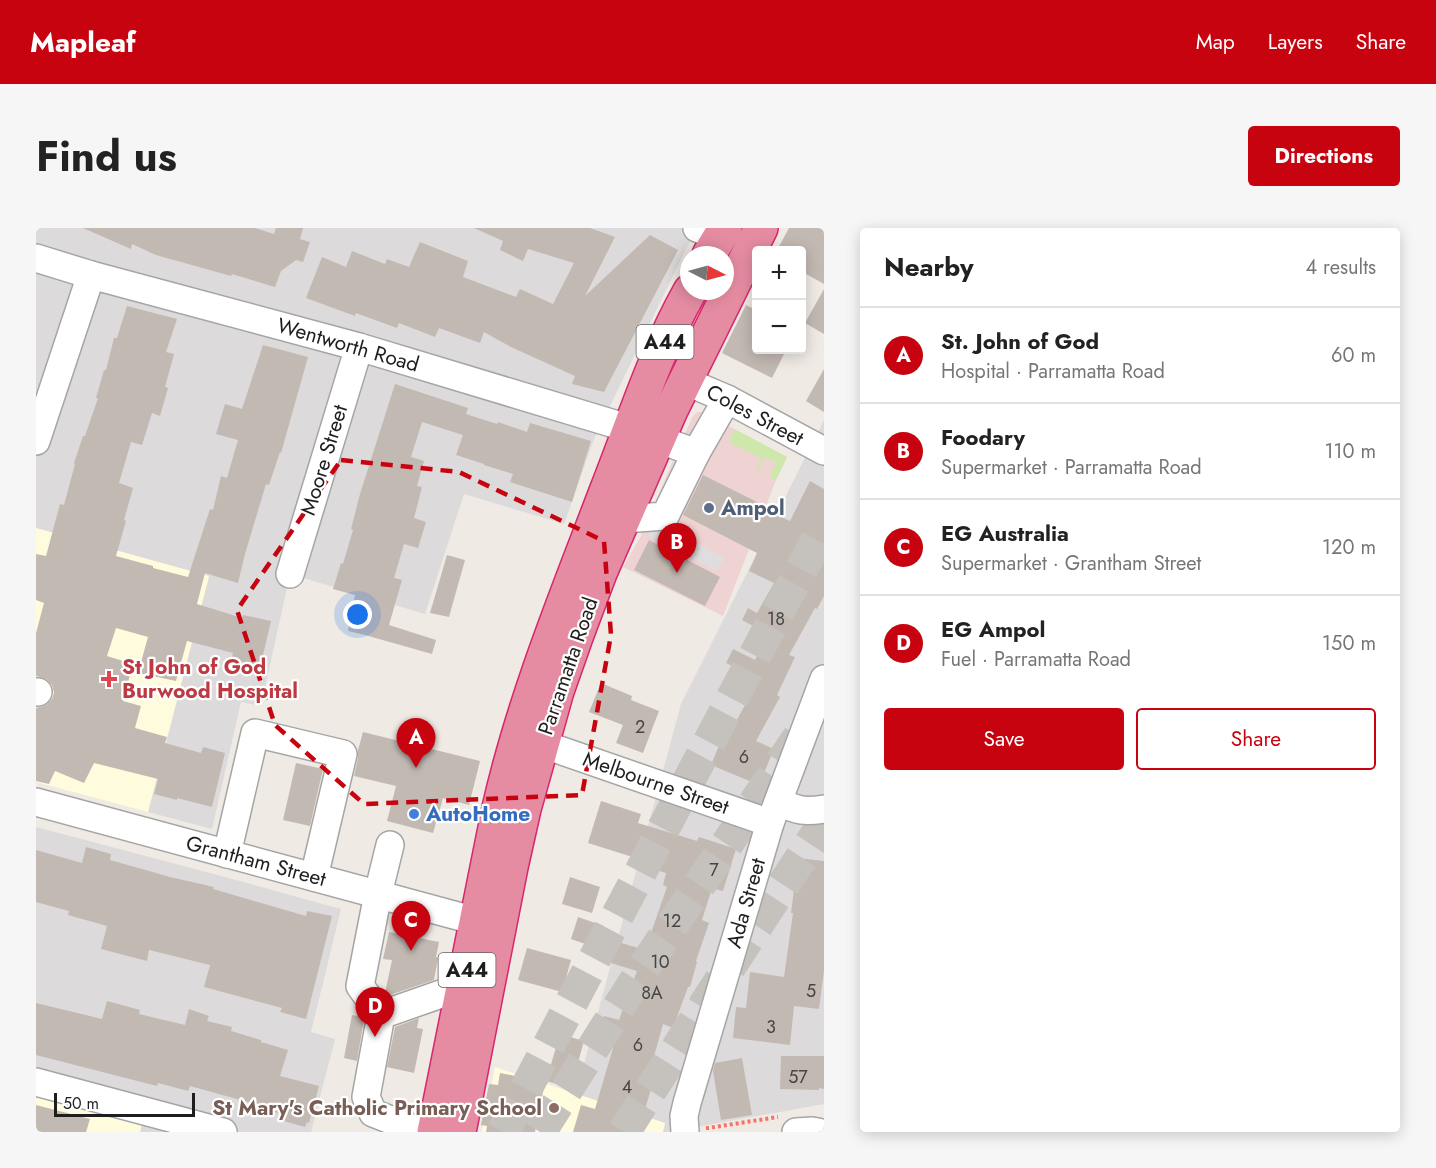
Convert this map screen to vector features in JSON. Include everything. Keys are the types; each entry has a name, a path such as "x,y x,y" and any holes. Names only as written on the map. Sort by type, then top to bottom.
{"highway":[{"name":"Parramatta Road","path":"434,1132 504,785 539,668 567,594 645,435 685,381 761,228"},
{"name":"Parramatta Road","path":"459,1132 511,867 542,744 576,637 624,519 645,435 657,360 686,300"}],"street":[{"name":"Wentworth Road","path":"36,258 359,347 645,435 696,453"},
{"path":"36,441 91,275"},
{"name":"Moore Street","path":"290,574 359,347"},
{"name":"Coles Street","path":"685,381 727,399 824,451"},
{"path":"624,519 665,516 696,453 727,399"},
{"name":"Ada Street","path":"693,1129 684,1116 690,1092 774,812 824,679"},
{"path":"228,854 255,732 343,754 314,877"},
{"name":"Melbourne Street","path":"542,744 774,812 788,806 805,811 824,808"},
{"name":"Grantham Street","path":"36,802 476,921"},
{"path":"390,845 360,986 381,1015 366,1097 373,1113 414,1129 434,1132"},
{"path":"381,1015 441,994 463,992"},
{"path":"36,1082 223,1132"},
{"path":"790,1124 819,1132"}],"path":[{"path":"693,1129 790,1124"}],"highlighted area":[{"path":"341,460 459,472 604,541 611,635 582,795 364,804 275,725 237,610"}],"shaded area":[{"path":"36,228 698,228 688,246 680,246 680,261 594,439 564,524 464,494 425,614 290,574 261,706 241,702 212,829 148,812 209,577 36,528"},
{"name":"Ampol","path":"697,412 702,412 787,457 723,616 623,567 641,536 677,451"},
{"path":"824,420 824,1104 663,1132 665,1123 576,1094 681,704"},
{"path":"655,522 724,557 717,571 648,536"},
{"name":"St John of God Burwood Hospital","path":"36,528 209,576 148,812 36,782"},
{"path":"36,827 341,909 311,1032 335,1039 311,1132 140,1132 148,1097 36,1067"},
{"name":"St Mary's Catholic Primary School","path":"495,1067 665,1123 663,1132 482,1132"},
{"path":"36,1095 142,1123 140,1132 36,1132"}],"green space":[{"path":"734,429 787,457 776,480 769,477 776,463 765,457 757,470 755,469 761,458 729,442"}],"building":[{"path":"83,228 255,228 274,234 276,228 303,228 300,239 310,242 303,262 296,260 281,271 275,287 156,255 132,244 131,249"},
{"path":"474,228 590,228 615,237 585,296 650,235 678,250 604,392 572,384 575,376 484,332 480,343 439,328 435,337 399,323 397,328 356,313 355,316 306,298 322,257 346,267 352,251 385,264 387,259 409,267 420,242 468,261 463,277 516,297 520,289 553,304 574,263 528,249 523,261 500,250 503,241"},
{"path":"789,228 824,228 824,284 806,274 806,246 779,246"},
{"path":"824,289 824,334 806,324"},
{"path":"746,305 752,308 752,354 784,354 772,378 722,353"},
{"path":"127,306 177,319 166,352 174,354 160,416 152,413 142,445 131,442 119,483 133,488 116,556 153,566 153,568 188,577 210,509 213,510 221,476 227,478 238,440 216,434 225,404 242,409 263,345 308,357 281,453 269,485 266,484 238,583 205,573 197,604 242,618 243,615 271,621 259,672 230,663 233,653 187,641 176,681 138,673 148,637 116,628 107,656 133,664 123,701 141,706 135,728 167,737 165,743 201,753 203,747 225,753 212,807 154,794 158,779 94,763 84,783 55,771 49,784 36,781 36,708 46,705 54,693 52,685 46,679 36,676 36,633 44,603 36,600 36,554 46,556 60,504 64,505 74,463 98,398 96,398 114,338 117,338"},
{"path":"824,369 824,412 806,401"},
{"path":"395,384 468,408 466,414 497,424 498,422 527,432 530,423 591,441 572,502 510,482 513,474 456,455 463,435 422,422 411,457 424,461 417,486 422,487 414,518 426,522 418,548 404,544 394,578 402,580 389,625 436,640 432,654 348,631 355,595 333,589 341,563 343,564 360,494"},
{"path":"703,475 759,503 758,507 790,521 810,481 824,489 824,596 789,655 795,657 777,695 780,697 756,741 774,749 759,785 711,765 726,729 731,731 759,679 726,663 733,649 755,660 768,634 742,620 748,608 757,613 774,583 749,571 757,553 683,515"},
{"path":"649,540 720,577 705,606 634,570"},
{"path":"447,555 465,560 449,617 430,613"},
{"path":"601,683 632,696 631,700 659,711 643,753 616,743 623,725 589,712"},
{"path":"363,732 480,761 469,805 443,798 433,833 387,821 396,786 354,776"},
{"path":"296,763 323,769 310,826 283,820"},
{"path":"601,801 641,814 638,823 697,841 699,837 736,849 723,891 712,888 702,920 709,923 690,987 688,987 673,1028 663,1024 649,1074 655,1076 638,1132 573,1132 581,1105 595,1109 613,1048 596,1043 604,1016 619,1020 637,971 611,963 618,942 645,950 667,887 663,885 666,873 637,864 639,859 588,843"},
{"path":"86,847 111,854 110,860 214,887 213,889 306,916 307,911 332,916 306,1019 280,1012 282,1008 204,987 210,965 149,950 147,961 101,949 107,926 68,915 69,911 36,902 36,850 82,863"},
{"path":"798,858 824,861 824,970 819,1009 794,1006 790,1045 733,1038 736,1007 746,1008 750,972 784,977"},
{"path":"570,877 600,887 592,913 562,904"},
{"path":"578,917 604,926 597,948 571,939"},
{"path":"389,932 439,942 434,980 387,996 385,993 392,960 383,959"},
{"path":"527,948 571,960 562,992 518,980"},
{"path":"107,1001 140,1010 139,1014 185,1025 189,1009 209,1016 207,1021 232,1027 231,1031 288,1050 280,1076 319,1086 309,1123 307,1122 305,1127 284,1121 285,1115 190,1086 188,1091 158,1083 157,1086 36,1055 36,1003 102,1019"},
{"path":"352,1015 364,1019 357,1061 344,1058"},
{"path":"419,1018 417,1028 423,1029 414,1073 387,1067 395,1027"},
{"path":"560,1034 584,1041 571,1088 546,1081"},
{"path":"781,1056 824,1056 824,1089 780,1089"},
{"path":"742,1058 752,1115 721,1120 713,1071 715,1063"},
{"path":"500,1073 545,1082 535,1132 486,1132 487,1126 481,1125 489,1084 498,1085"},
{"path":"36,1105 90,1119 86,1132 36,1132"}],"tunnel":[{"path":"503,1132 824,528"},
{"path":"540,1132 644,967 799,737"},
{"path":"624,1132 824,823"}],"place":[{"name":"Ampol","path":"709,508"},
{"name":"Foodary","path":"677,573"},
{"name":"St John of God Burwood Hospital","path":"109,679"},
{"name":"St. John of God","path":"416,768"},
{"name":"AutoHome","path":"414,814"},
{"name":"EG Australia","path":"411,951"},
{"name":"EG Ampol","path":"375,1037"},
{"name":"St Mary's Catholic Primary School","path":"554,1108"}]}
